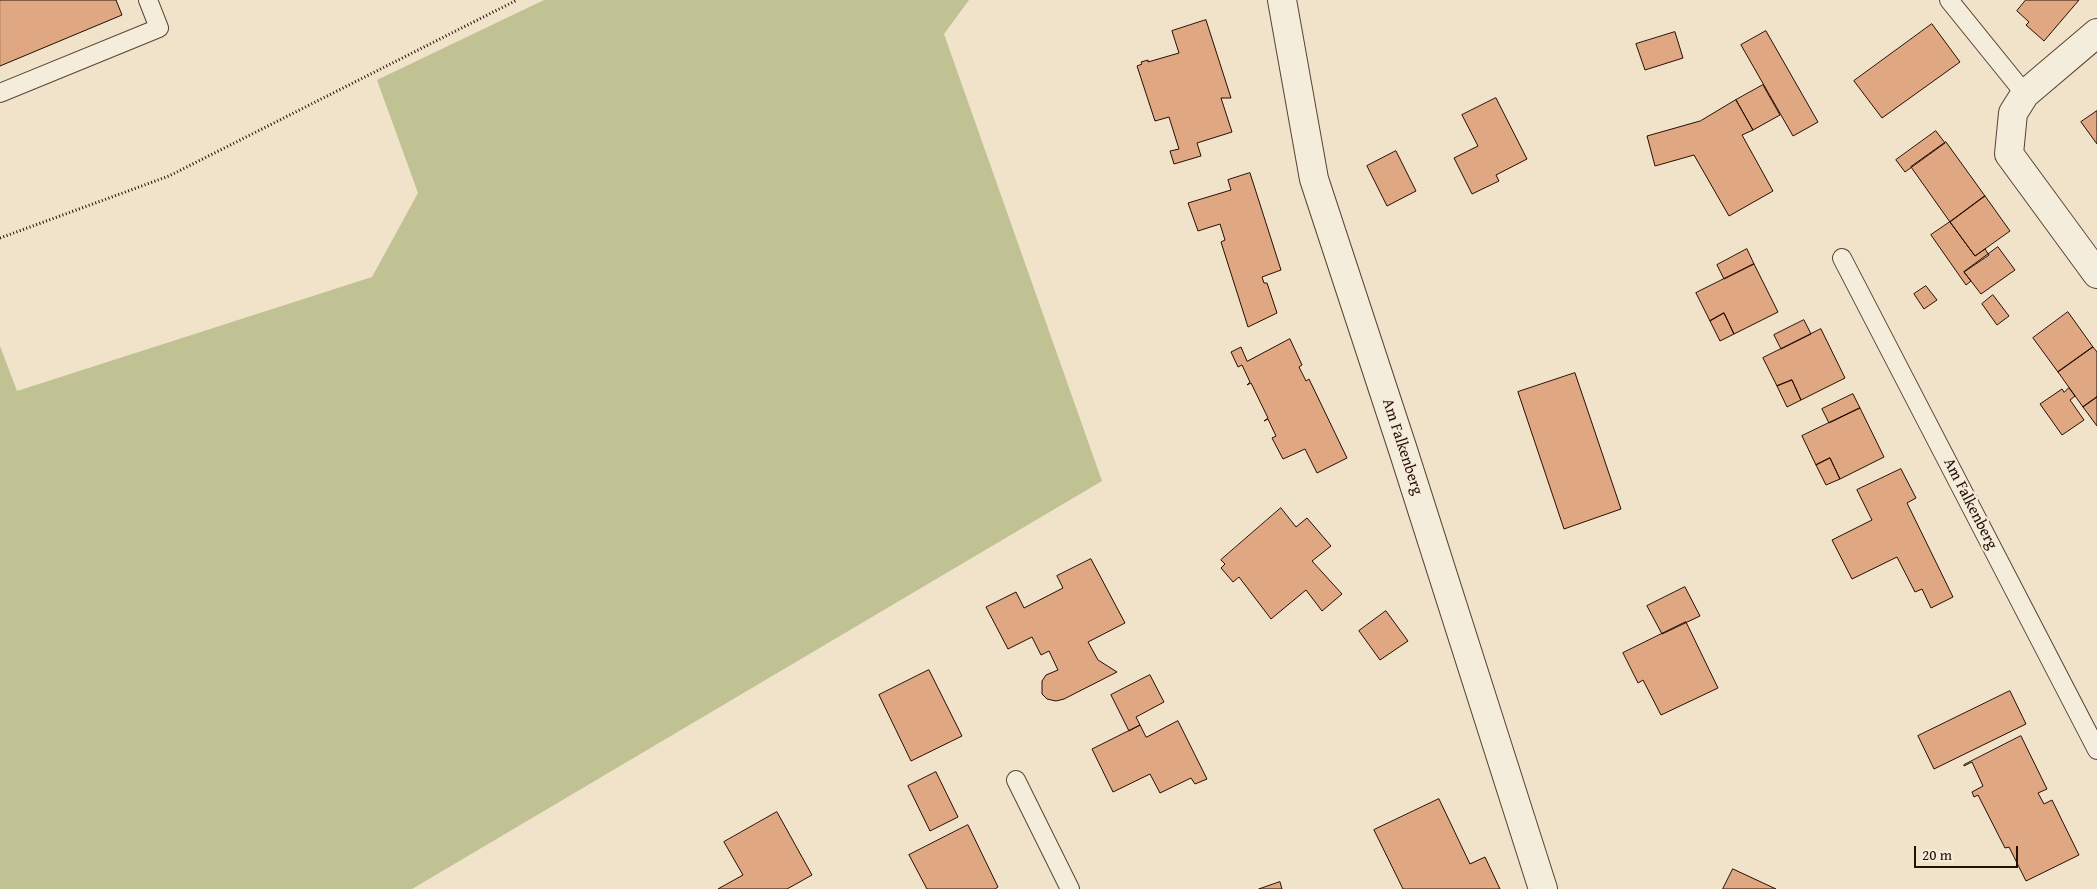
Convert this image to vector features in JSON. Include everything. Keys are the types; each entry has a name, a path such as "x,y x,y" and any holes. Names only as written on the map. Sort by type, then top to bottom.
{"street":[{"name":"Am Falkenberg","path":"1282,0 1314,180 1400,440 1543,889"},
{"path":"2097,33 2025,94 2013,113 2009,154 2097,274"}],"lane":[{"path":"0,93 159,28 148,0"},
{"path":"1949,0 2025,94"},
{"name":"Am Falkenberg","path":"1842,258 2097,750"},
{"path":"1016,780 1070,889"}],"path":[{"path":"0,238 169,176 517,0"}],"green space":[{"path":"544,0 969,0 944,34 1102,481 412,889 0,889 0,346 17,391 372,277 418,193 377,80"}],"building":[{"path":"0,0 116,0 122,15 0,66"},
{"path":"2026,0 2079,0 2044,41 2026,25 2029,22 2017,11"},
{"path":"1206,20 1231,98 1221,98 1232,132 1197,143 1201,156 1174,164 1170,151 1179,149 1169,117 1155,121 1137,66 1142,64 1141,62 1148,60 1148,62 1179,53 1172,31"},
{"path":"1932,24 1960,62 1882,118 1854,81"},
{"path":"1766,31 1818,122 1793,136 1741,45"},
{"path":"1675,32 1683,58 1645,70 1636,44"},
{"path":"1763,85 1780,115 1753,130 1736,100"},
{"path":"1496,98 1527,159 1496,175 1499,181 1472,194 1454,158 1478,146 1462,115"},
{"path":"1736,100 1753,130 1742,135 1773,191 1729,216 1694,155 1655,166 1647,136 1700,121"},
{"path":"2097,111 2097,144 2081,122"},
{"path":"1936,131 1945,143 1905,172 1896,160"},
{"path":"1946,142 1985,196 1950,222 1911,167"},
{"path":"1396,151 1416,191 1387,206 1367,166"},
{"path":"1250,173 1281,270 1262,277 1264,283 1267,283 1277,313 1248,327 1221,242 1225,240 1220,224 1198,231 1188,203 1231,190 1228,180"},
{"path":"1985,196 2010,231 1975,256 1950,222"},
{"path":"1950,222 1975,256 1985,249 1989,255 1964,272 1971,281 1966,285 1931,235"},
{"path":"1998,247 2015,270 1981,294 1964,272"},
{"path":"1747,249 1754,264 1724,279 1717,265"},
{"path":"1754,264 1778,312 1734,334 1724,313 1710,321 1696,293"},
{"path":"1926,286 1937,300 1924,309 1914,294"},
{"path":"1993,295 2009,316 1997,325 1982,304"},
{"path":"2068,312 2093,347 2058,372 2033,338"},
{"path":"1724,313 1734,334 1720,341 1710,321"},
{"path":"1804,320 1811,334 1781,349 1774,335"},
{"path":"1821,329 1845,378 1801,400 1792,380 1777,386 1763,358"},
{"path":"1290,339 1302,365 1299,367 1306,381 1309,379 1347,458 1317,473 1305,449 1283,459 1272,438 1276,436 1268,419 1264,421 1268,418 1251,383 1247,385 1250,382 1242,365 1238,367 1231,352 1241,347 1247,361"},
{"path":"2093,347 2097,352 2097,397 2083,407 2058,372"},
{"path":"1575,373 1621,509 1564,529 1518,392"},
{"path":"1792,380 1801,400 1787,407 1777,386"},
{"path":"2069,388 2075,396 2070,400 2084,420 2062,435 2040,404 2062,389 2064,392"},
{"path":"1853,394 1860,408 1829,423 1822,409"},
{"path":"2097,397 2097,426 2083,407"},
{"path":"1860,408 1884,457 1840,479 1830,458 1816,465 1802,436"},
{"path":"1830,458 1840,479 1826,485 1816,465"},
{"path":"1901,469 1916,498 1907,503 1953,597 1931,608 1922,589 1915,592 1897,557 1852,579 1832,540 1872,520 1857,490"},
{"path":"1281,508 1296,527 1307,518 1331,546 1312,561 1342,594 1322,611 1306,590 1271,619 1239,577 1233,582 1221,568 1225,564 1221,560"},
{"path":"1091,559 1125,623 1088,642 1098,660 1117,672 1064,699 1056,701 1047,699 1042,694 1042,681 1046,675 1058,670 1049,651 1041,655 1032,637 1008,649 986,607 1016,592 1024,608 1063,588 1057,576"},
{"path":"1685,587 1700,616 1662,634 1647,606"},
{"path":"1386,611 1408,641 1380,660 1359,631"},
{"path":"1686,622 1718,688 1661,715 1643,680 1638,683 1623,653"},
{"path":"929,670 962,736 911,761 879,695"},
{"path":"1150,675 1164,702 1136,717 1140,725 1129,731 1111,695"},
{"path":"2010,691 2026,724 1934,769 1918,736"},
{"path":"1178,721 1207,779 1195,784 1191,778 1160,793 1150,774 1113,792 1092,749 1140,725 1146,737"},
{"path":"2021,736 2047,789 2038,793 2044,804 2052,800 2079,855 2026,881 2009,847 2005,848 1978,795 1974,797 1972,792 1983,786 1972,762 1964,766"},
{"path":"936,772 958,817 930,831 908,786"},
{"path":"1439,799 1470,864 1485,857 1500,889 1403,889 1374,830"},
{"path":"777,812 812,875 787,889 718,889 743,875 724,842"},
{"path":"968,825 998,887 995,889 927,889 909,855"},
{"path":"1733,869 1776,889 1723,889"},
{"path":"1280,882 1282,889 1259,889"}]}
